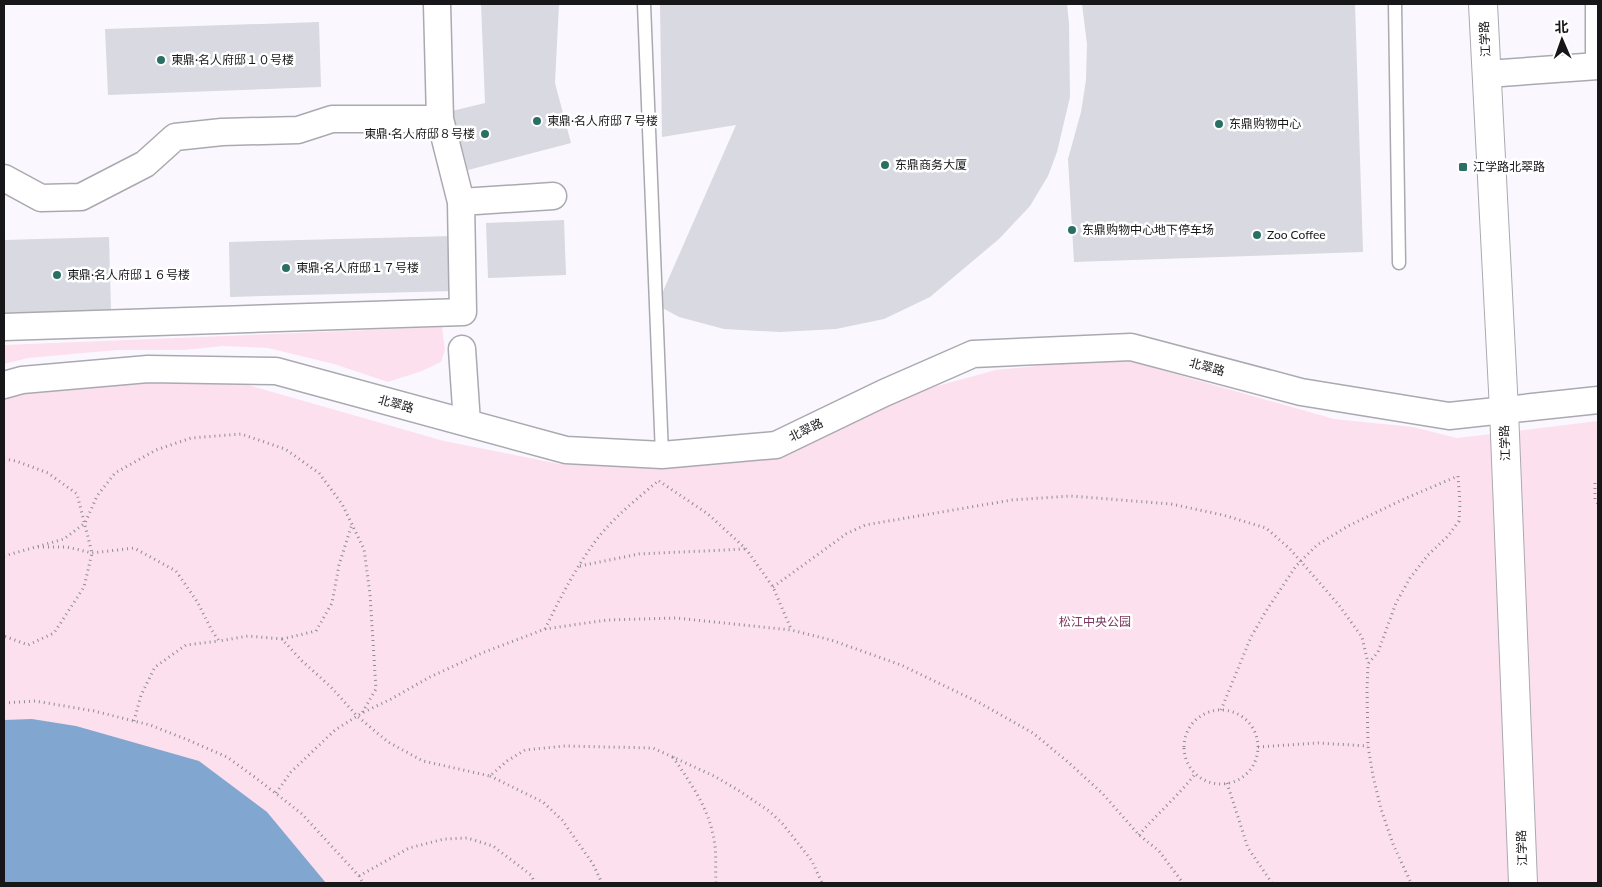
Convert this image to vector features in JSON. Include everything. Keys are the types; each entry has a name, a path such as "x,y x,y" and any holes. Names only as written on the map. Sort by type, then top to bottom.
{"main road":[{"name":"江学路","path":"1483,4 1504,410 1523,883"}],"street":[{"path":"4,327 463,312 461,202 440,119 437,4"},
{"path":"1486,74 1595,66"},
{"path":"4,178 41,198 82,197 145,164 175,137 222,132 298,130 332,119 440,119"},
{"path":"461,202 553,196"},
{"name":"北翠路","path":"4,385 22,380 148,369 276,371 566,450 662,455 776,445 884,393 973,354 1131,347 1301,392 1449,416 1598,400"},
{"path":"462,349 467,423"}],"lane":[{"path":"644,4 662,455"},
{"path":"1395,4 1399,263"},
{"path":"1592,4 1595,66"}],"path":[{"path":"4,556 64,539 85,523 97,496 115,473 156,450 191,438 242,434 285,449 319,473 342,504 364,549 370,594 376,689 362,713"},
{"path":"545,629 561,595 598,539 629,506 659,481 662,455"},
{"path":"4,459 16,460 48,473 77,494 92,553 84,587 54,633 28,644 4,636"},
{"path":"1221,710 1251,637 1266,611 1296,566 1317,545 1348,526 1458,476 1459,521 1410,578 1396,603 1378,652 1368,664"},
{"path":"659,481 708,514 746,549 773,587 791,630"},
{"path":"1598,481 1595,481 1595,499 1598,504"},
{"path":"773,587 846,534 865,525 962,508 1022,500 1072,496 1171,504 1223,515 1266,528 1290,549 1338,604 1362,637 1368,664 1368,746 1381,809 1411,883"},
{"path":"134,721 141,695 155,668 186,645 248,636 282,639 316,631 332,603 339,565 352,523"},
{"path":"38,547 67,547 92,553 134,548 176,571 198,603 211,630 220,641"},
{"path":"580,566 639,554 746,549"},
{"path":"276,793 291,772 335,730 362,713 391,700 430,677 482,653 545,629 608,620 676,618 791,630 830,640 901,666 978,702 1033,733 1068,762 1103,794 1139,835 1159,851 1183,883"},
{"path":"282,639 301,660 331,687 357,716 388,742 423,761 490,776 543,802 562,820 593,864 602,883"},
{"path":"4,703 35,701 134,721 150,725 188,740 227,758 302,814 359,876 363,883"},
{"path":"1221,710 1233,712 1243,717 1251,725 1258,747 1257,757 1249,770 1237,780 1227,784 1205,780 1196,774 1188,764 1184,752 1184,739 1189,728 1197,718 1209,712 1221,710"},
{"path":"1258,747 1318,743 1368,746"},
{"path":"490,776 507,761 525,750 566,746 653,748 730,785 769,811 782,823 812,861 822,883"},
{"path":"673,757 696,791 708,816 715,842 716,883"},
{"path":"1139,835 1196,774"},
{"path":"1227,784 1248,848 1272,883"},
{"path":"359,876 410,848 444,839 467,838 493,846 531,875 535,883"}],"green space":[{"path":"442,327 445,350 441,362 422,371 388,382 334,364 268,348 223,346 184,350 117,350 28,358 4,364 4,345"},
{"name":"松江中央公园","path":"1119,358 1334,419 1413,427 1457,438 1598,421 1598,883 4,883 4,399 20,394 149,383 241,383 444,441 560,464 714,462 900,396 996,370"}],"water":[{"path":"32,719 76,726 199,761 267,812 326,883 5,883 4,720"}],"building":[{"path":"481,4 559,4 555,83 571,143 468,170 452,111 485,103"},
{"name":"东鼎商务大厦","path":"660,4 1067,4 1070,97 1057,152 1048,176 1030,206 999,239 930,297 884,319 836,329 780,332 724,329 679,317 657,305 736,125 662,137"},
{"name":"东鼎购物中心","path":"1082,4 1355,4 1363,252 1074,262 1068,159 1081,112 1086,80 1087,44"},
{"path":"319,22 321,87 108,95 105,29"},
{"path":"564,220 566,275 488,278 486,223"},
{"path":"453,236 455,291 230,297 229,242"},
{"name":"東鼎·名人府邸１６号楼","path":"109,237 111,310 4,313 4,240"}],"place":[{"name":"東鼎·名人府邸１０号楼","path":"161,60"},
{"name":"東鼎·名人府邸７号楼","path":"537,121"},
{"name":"东鼎购物中心","path":"1219,124"},
{"name":"東鼎·名人府邸８号楼","path":"485,134"},
{"name":"东鼎商务大厦","path":"885,165"},
{"name":"江学路北翠路","path":"1463,167"},
{"name":"东鼎购物中心地下停车场","path":"1072,230"},
{"name":"Zoo Coffee","path":"1257,235"},
{"name":"東鼎·名人府邸１７号楼","path":"286,268"},
{"name":"東鼎·名人府邸１６号楼","path":"57,275"}]}
